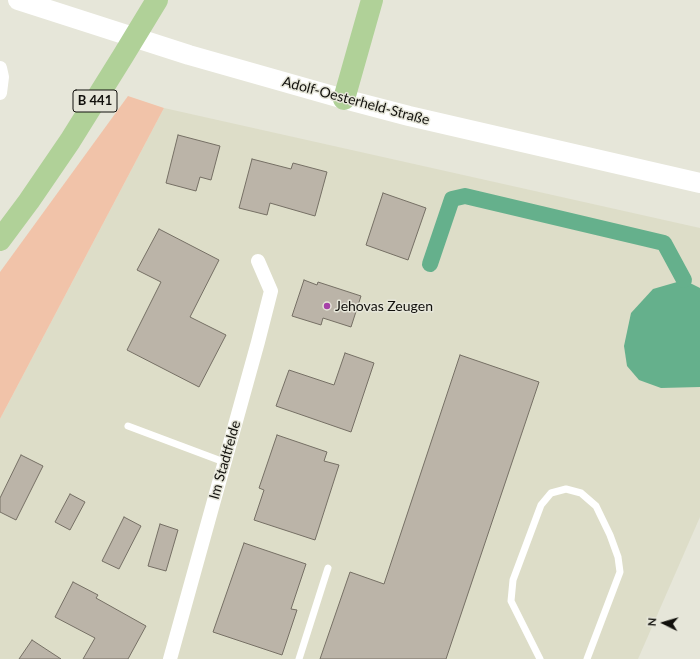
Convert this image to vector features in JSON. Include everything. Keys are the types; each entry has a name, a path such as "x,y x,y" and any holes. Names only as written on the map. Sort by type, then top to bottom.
{"main road":[{"name":"B 441","path":"0,240 70,141 157,0"},
{"path":"344,100 372,0"}],"street":[{"name":"Adolf-Oesterheld-Straße","path":"18,0 189,55 344,100 700,183"},
{"path":"0,68 2,77 0,93"},
{"name":"Im Stadtfelde","path":"170,659 256,349 270,291 258,261"}],"lane":[{"path":"128,426 224,462"},
{"path":"540,659 511,601 513,580 541,505 551,493 566,489 581,492 596,506 610,535 618,557 620,572 587,659"},
{"path":"299,659 328,568"}],"shaded area":[{"path":"128,96 164,108 0,419 0,272"},
{"path":"164,108 700,228 700,517 638,659 0,659 0,419"},
{"path":"684,280 700,288 700,387 661,388 639,380 627,366 624,346 631,313 653,289"}],"building":[{"path":"178,135 220,146 211,180 200,177 196,191 166,183"},
{"path":"252,159 291,169 293,163 327,172 315,216 270,203 267,215 239,208"},
{"path":"383,193 426,208 408,260 366,245"},
{"path":"159,229 219,260 190,317 226,335 199,387 127,350 161,282 137,270"},
{"name":"Jehovas Zeugen","path":"304,280 317,285 318,282 361,296 351,327 323,318 321,325 292,316"},
{"path":"345,353 374,363 351,432 276,406 289,370 334,385"},
{"path":"460,355 539,382 446,659 320,659 350,572 384,584"},
{"path":"277,435 327,452 324,461 339,465 315,540 254,520 264,490 259,488"},
{"path":"21,455 43,466 16,520 0,512 0,498"},
{"path":"70,494 85,502 70,530 55,522"},
{"path":"124,517 141,526 119,569 102,561"},
{"path":"160,524 178,530 166,571 148,566"},
{"path":"244,543 306,564 291,609 297,610 282,655 213,632"},
{"path":"73,582 98,595 96,598 146,626 128,659 83,659 95,638 55,617"},
{"path":"32,640 61,659 19,659"}],"waterway":[{"path":"430,264 452,199 465,196 664,243 684,280"}],"place":[{"name":"Jehovas Zeugen","path":"327,306"}]}
